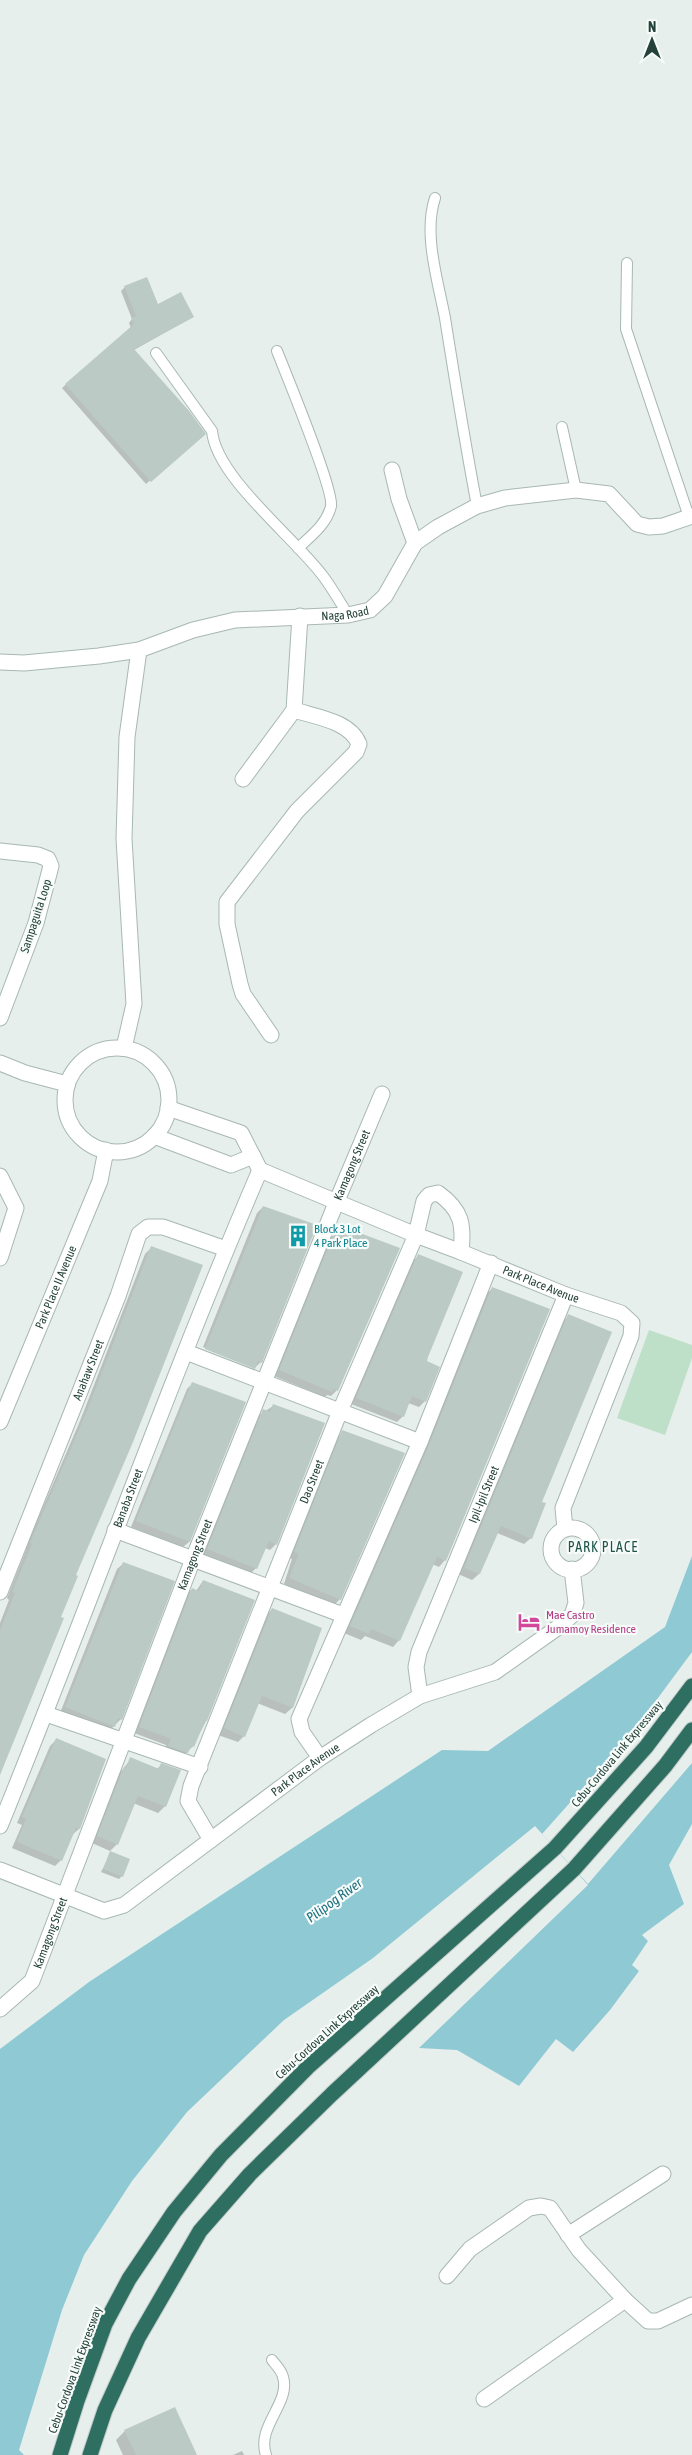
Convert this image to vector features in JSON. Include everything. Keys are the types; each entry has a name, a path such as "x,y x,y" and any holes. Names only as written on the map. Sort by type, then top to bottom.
{"highway":[{"name":"Cebu-Cordova Link Expressway","path":"60,2455 105,2324 129,2279 174,2212 221,2155 308,2067 555,1848 646,1747 692,1686"},
{"path":"90,2455 105,2410 138,2338 200,2231 250,2174 332,2094 574,1869 665,1766 692,1730"}],"street":[{"path":"392,470 399,499 415,543"},
{"name":"Naga Road","path":"0,662 52,660 139,650 193,630 235,620 348,615 370,610 385,596 415,543 438,527 478,506 506,498 576,490 610,494 638,524 649,527 663,526 691,516"},
{"path":"244,779 294,710 300,616"},
{"path":"124,1048 134,1004 124,839 127,737 139,650"},
{"path":"272,1035 244,994 240,984 226,916 226,902 297,811 356,752 360,744 356,735 347,727 294,710"},
{"name":"Sampaguita Loop","path":"0,851 38,855 48,859 51,866 36,923 0,1018"},
{"path":"108,1048 124,1048 147,1058 163,1076 168,1091 168,1108 164,1123 154,1136 142,1145 128,1150 106,1150 86,1142 76,1133 69,1121 65,1101 68,1084 78,1064 92,1054 108,1048"},
{"path":"0,1063 25,1073 68,1084"},
{"name":"Kamagong Street","path":"0,2009 32,1982 193,1559 336,1202 382,1094"},
{"path":"154,1136 231,1165 256,1163 242,1134 168,1108"},
{"name":"Park Place II Avenue","path":"0,1422 100,1180 106,1150"},
{"name":"Park Place Avenue","path":"256,1163 336,1202 416,1236 491,1263 566,1295 621,1313 632,1323 631,1336 563,1508 566,1529"},
{"name":"Banaba Street","path":"0,1826 46,1714 115,1530 226,1249 256,1163"},
{"path":"0,1176 16,1208 0,1258"},
{"name":"Dao Street","path":"211,1840 188,1801 191,1786 340,1411 416,1236 424,1201 429,1195 438,1193 446,1199 461,1219 464,1230 462,1252"},
{"name":"Anahaw Street","path":"0,1592 118,1296 139,1234 148,1227 163,1227 226,1249"},
{"path":"320,1758 302,1732 299,1719 420,1442 491,1263"},
{"name":"Ipil-Ipil Street","path":"420,1696 416,1667 419,1652 566,1295"},
{"path":"186,1352 420,1442"},
{"path":"571,1528 583,1531 592,1545 588,1562 578,1568 572,1569 560,1565 552,1554 552,1541 560,1532 566,1529 571,1528"},
{"path":"115,1530 343,1615"},
{"name":"Park Place Avenue","path":"0,1870 65,1898 104,1911 124,1906 320,1758 420,1696 495,1672 565,1622 572,1615 576,1603 572,1569"},
{"path":"46,1714 200,1767"},
{"path":"568,2235 663,2174"},
{"path":"447,2276 470,2249 529,2208 541,2206 550,2208 568,2235 625,2300 648,2321 658,2321 692,2305"},
{"path":"484,2399 625,2300"}],"lane":[{"path":"435,198 432,208 432,241 458,407 478,506"},
{"path":"627,263 626,329 691,516"},
{"path":"277,351 324,475 332,504 326,519 298,548"},
{"path":"156,353 212,430 212,438 227,470 323,575 348,615"},
{"path":"562,427 576,490"},
{"path":"266,2455 263,2448 265,2432 283,2393 283,2377 272,2360"}],"green space":[{"path":"649,1330 692,1345 692,1358 665,1435 617,1418"}],"water":[{"name":"Pilipog River","path":"692,1556 692,1824 669,1865 684,1904 642,1935 648,1941 632,1965 639,1971 610,2010 573,2052 556,2039 519,2086 457,2050 419,2048 588,1885 535,1826 373,1958 284,2020 187,2112 132,2181 84,2255 62,2310 19,2450 24,2455 0,2455 0,2049 89,1982 442,1750 488,1751 665,1627"}],"pier":[{"path":"692,1652 692,1763 588,1884 542,1834 632,1733"}],"building":[{"path":"147,277 158,304 181,292 194,317 134,349 190,412 206,434 151,482 65,384 134,324 131,318 136,316 124,286"},
{"path":"263,1206 317,1225 262,1363 258,1361 255,1369 205,1349"},
{"path":"341,1226 400,1248 338,1391 333,1389 332,1392 279,1370 334,1233 338,1234"},
{"path":"151,1246 203,1265 133,1442 76,1575 78,1576 61,1617 64,1618 0,1775 0,1630 15,1593 12,1592 32,1544 30,1543 86,1413"},
{"path":"418,1254 463,1272 428,1357 427,1361 440,1367 426,1402 412,1396 404,1417 356,1398"},
{"path":"492,1287 550,1309 446,1561 437,1557 400,1641 371,1629 369,1634 350,1626 429,1445"},
{"path":"568,1314 612,1332 542,1502 546,1503 532,1539 501,1526 480,1574 464,1568"},
{"path":"192,1382 246,1402 190,1542 136,1521"},
{"path":"273,1404 325,1423 277,1545 269,1541 257,1569 207,1549 263,1409 270,1412"},
{"path":"342,1430 405,1453 341,1600 289,1578 298,1556 298,1553 294,1552"},
{"path":"123,1562 175,1581 122,1720 118,1718 115,1727 65,1707"},
{"path":"203,1580 255,1600 207,1721 205,1721 194,1747 191,1746 188,1753 168,1746 171,1739 139,1727 192,1588 199,1591"},
{"path":"272,1608 322,1628 293,1708 262,1696 245,1737 224,1728"},
{"path":"56,1738 106,1759 80,1829 76,1828 62,1861 17,1842 26,1819 22,1817"},
{"path":"130,1757 159,1769 161,1763 181,1770 166,1807 138,1796 118,1845 97,1836 124,1767 126,1768"},
{"path":"110,1851 130,1859 123,1877 103,1869"},
{"path":"175,2407 197,2455 136,2455 124,2430"}],"place":[{"name":"Block 3 Lot 4 Park Place","path":"298,1236"},
{"name":"Mae Castro Jumamoy Residence","path":"529,1622"}],"district":[{"name":"PARK PLACE","path":"603,1547"}]}
